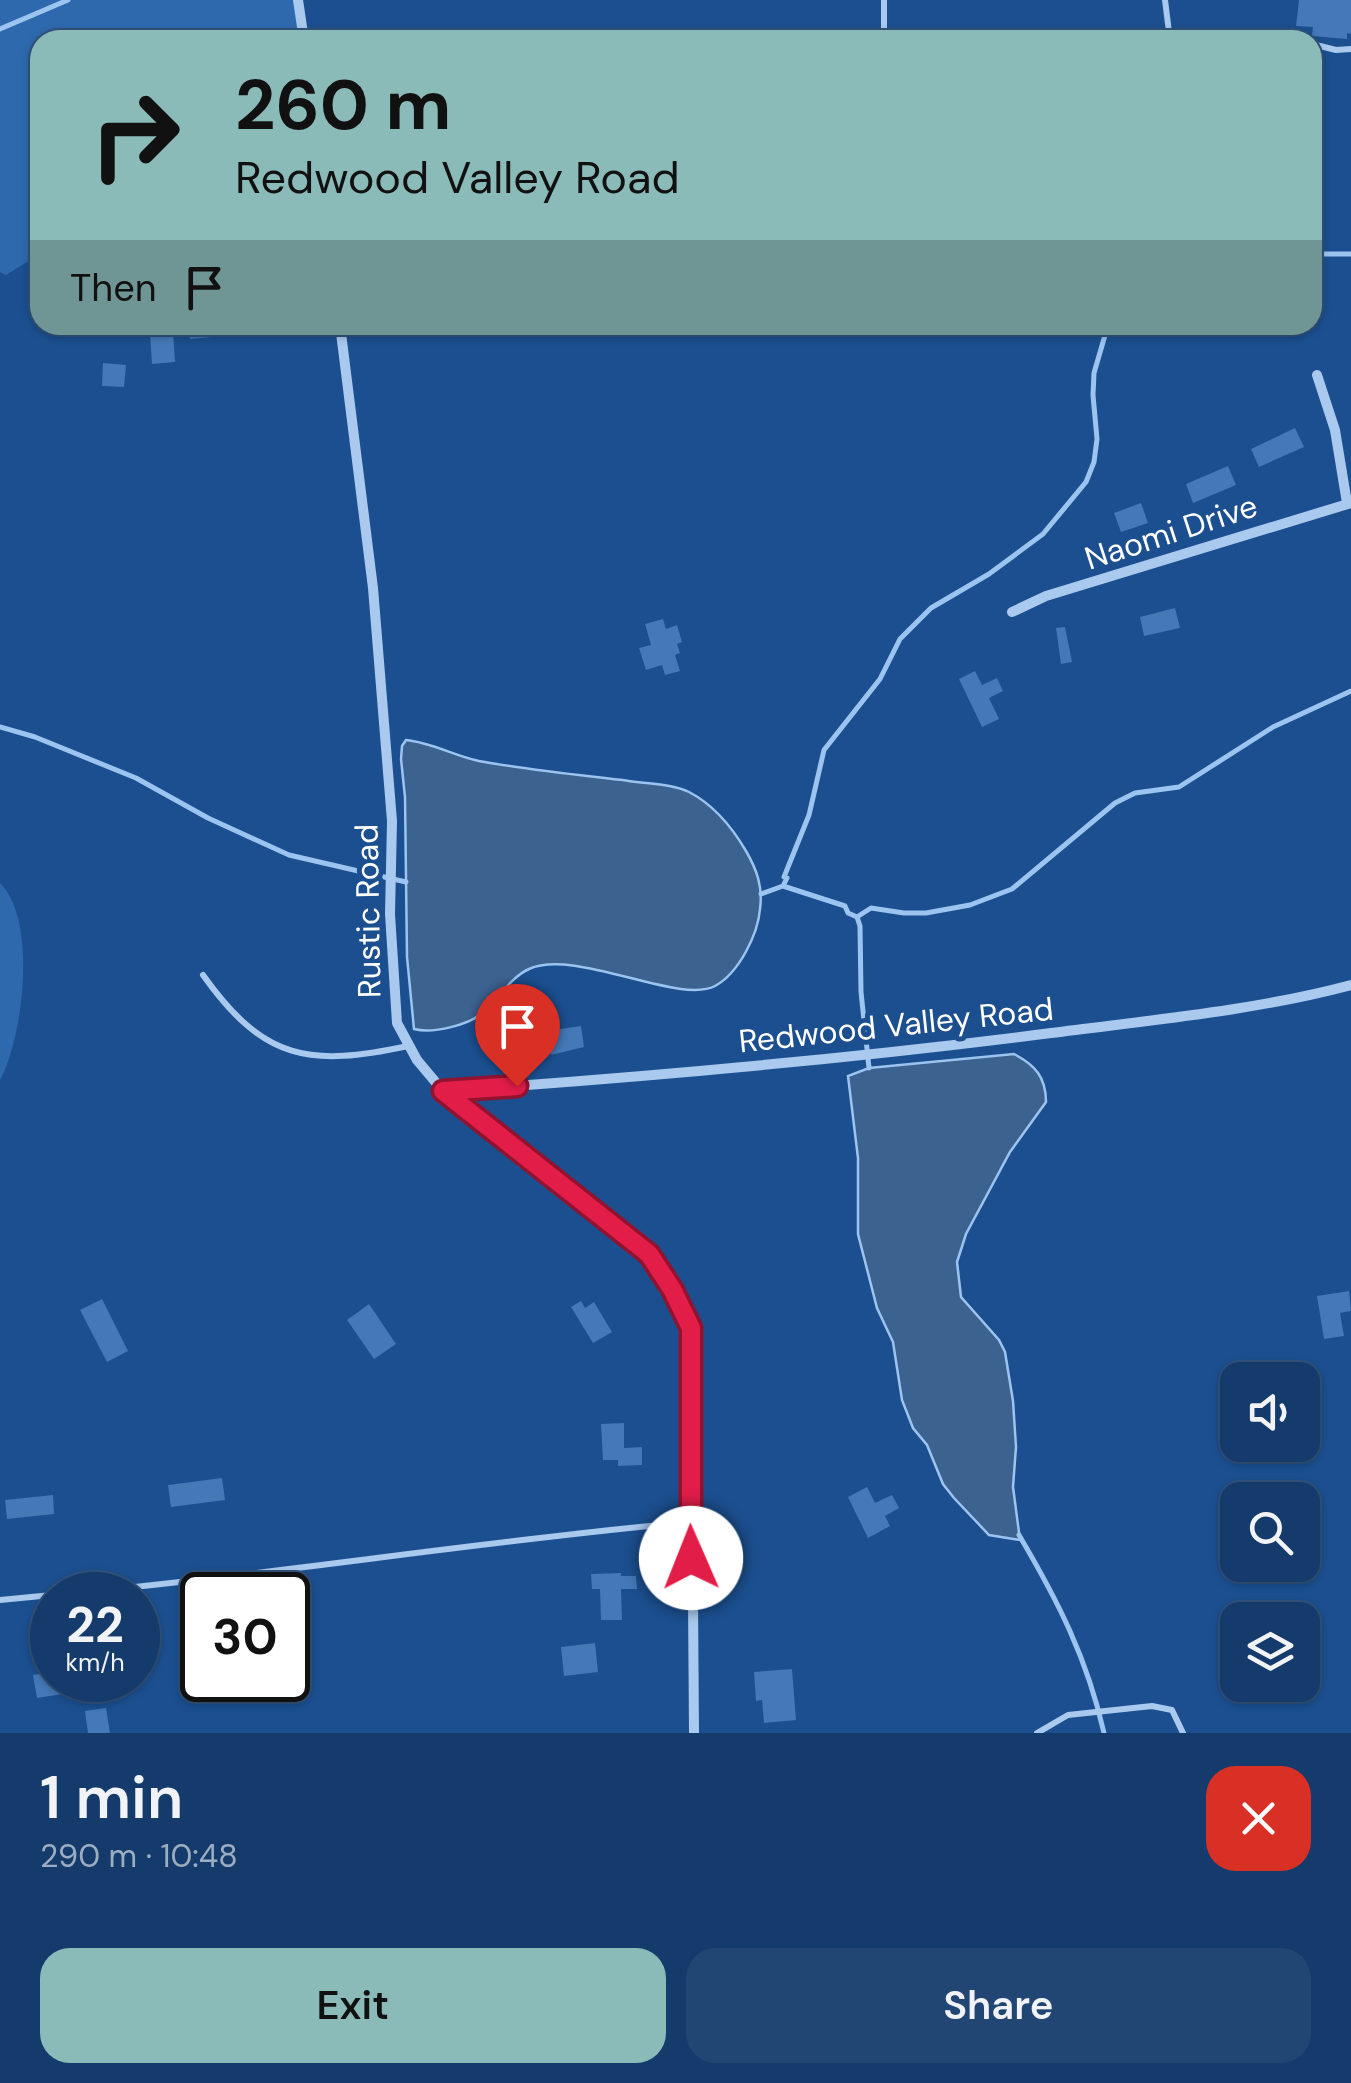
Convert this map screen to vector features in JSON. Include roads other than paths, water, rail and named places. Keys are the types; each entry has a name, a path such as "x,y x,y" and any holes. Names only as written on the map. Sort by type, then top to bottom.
{"street":[{"path":"298,0 302,30"},
{"name":"Rustic Road","path":"341,335 373,588 389,786 397,1022 443,1091 649,1254 691,1328 694,1733"},
{"name":"Naomi Drive","path":"1012,612 1046,596 1349,503 1335,430 1317,375"},
{"name":"Redwood Valley Road","path":"443,1091 665,1076 927,1049 1283,1003 1351,985"}],"lane":[{"path":"884,0 884,30"},
{"path":"1165,0 1169,30"},
{"path":"1322,46 1351,49"},
{"path":"203,975 229,1011 263,1039 312,1058 358,1057 410,1046"},
{"path":"160,1584 530,1536 690,1522"},
{"path":"0,1600 30,1597"},
{"path":"1038,1733 1068,1715 1152,1706 1172,1710 1183,1733"}],"waterway":[{"path":"0,29 68,0"},
{"path":"1322,254 1351,254"},
{"path":"783,886 809,815 824,750 880,679 900,639 931,608 989,574 1043,534 1086,482 1097,439 1094,373 1105,335"},
{"path":"857,917 871,908 926,913 970,905 1012,889 1115,803 1135,793 1179,787 1273,727 1351,691"},
{"path":"0,727 136,778 208,818 289,855 406,882"},
{"path":"761,894 783,886 845,906 848,913 857,917 869,1068"},
{"path":"1019,1535 1070,1631 1104,1733"}]}
